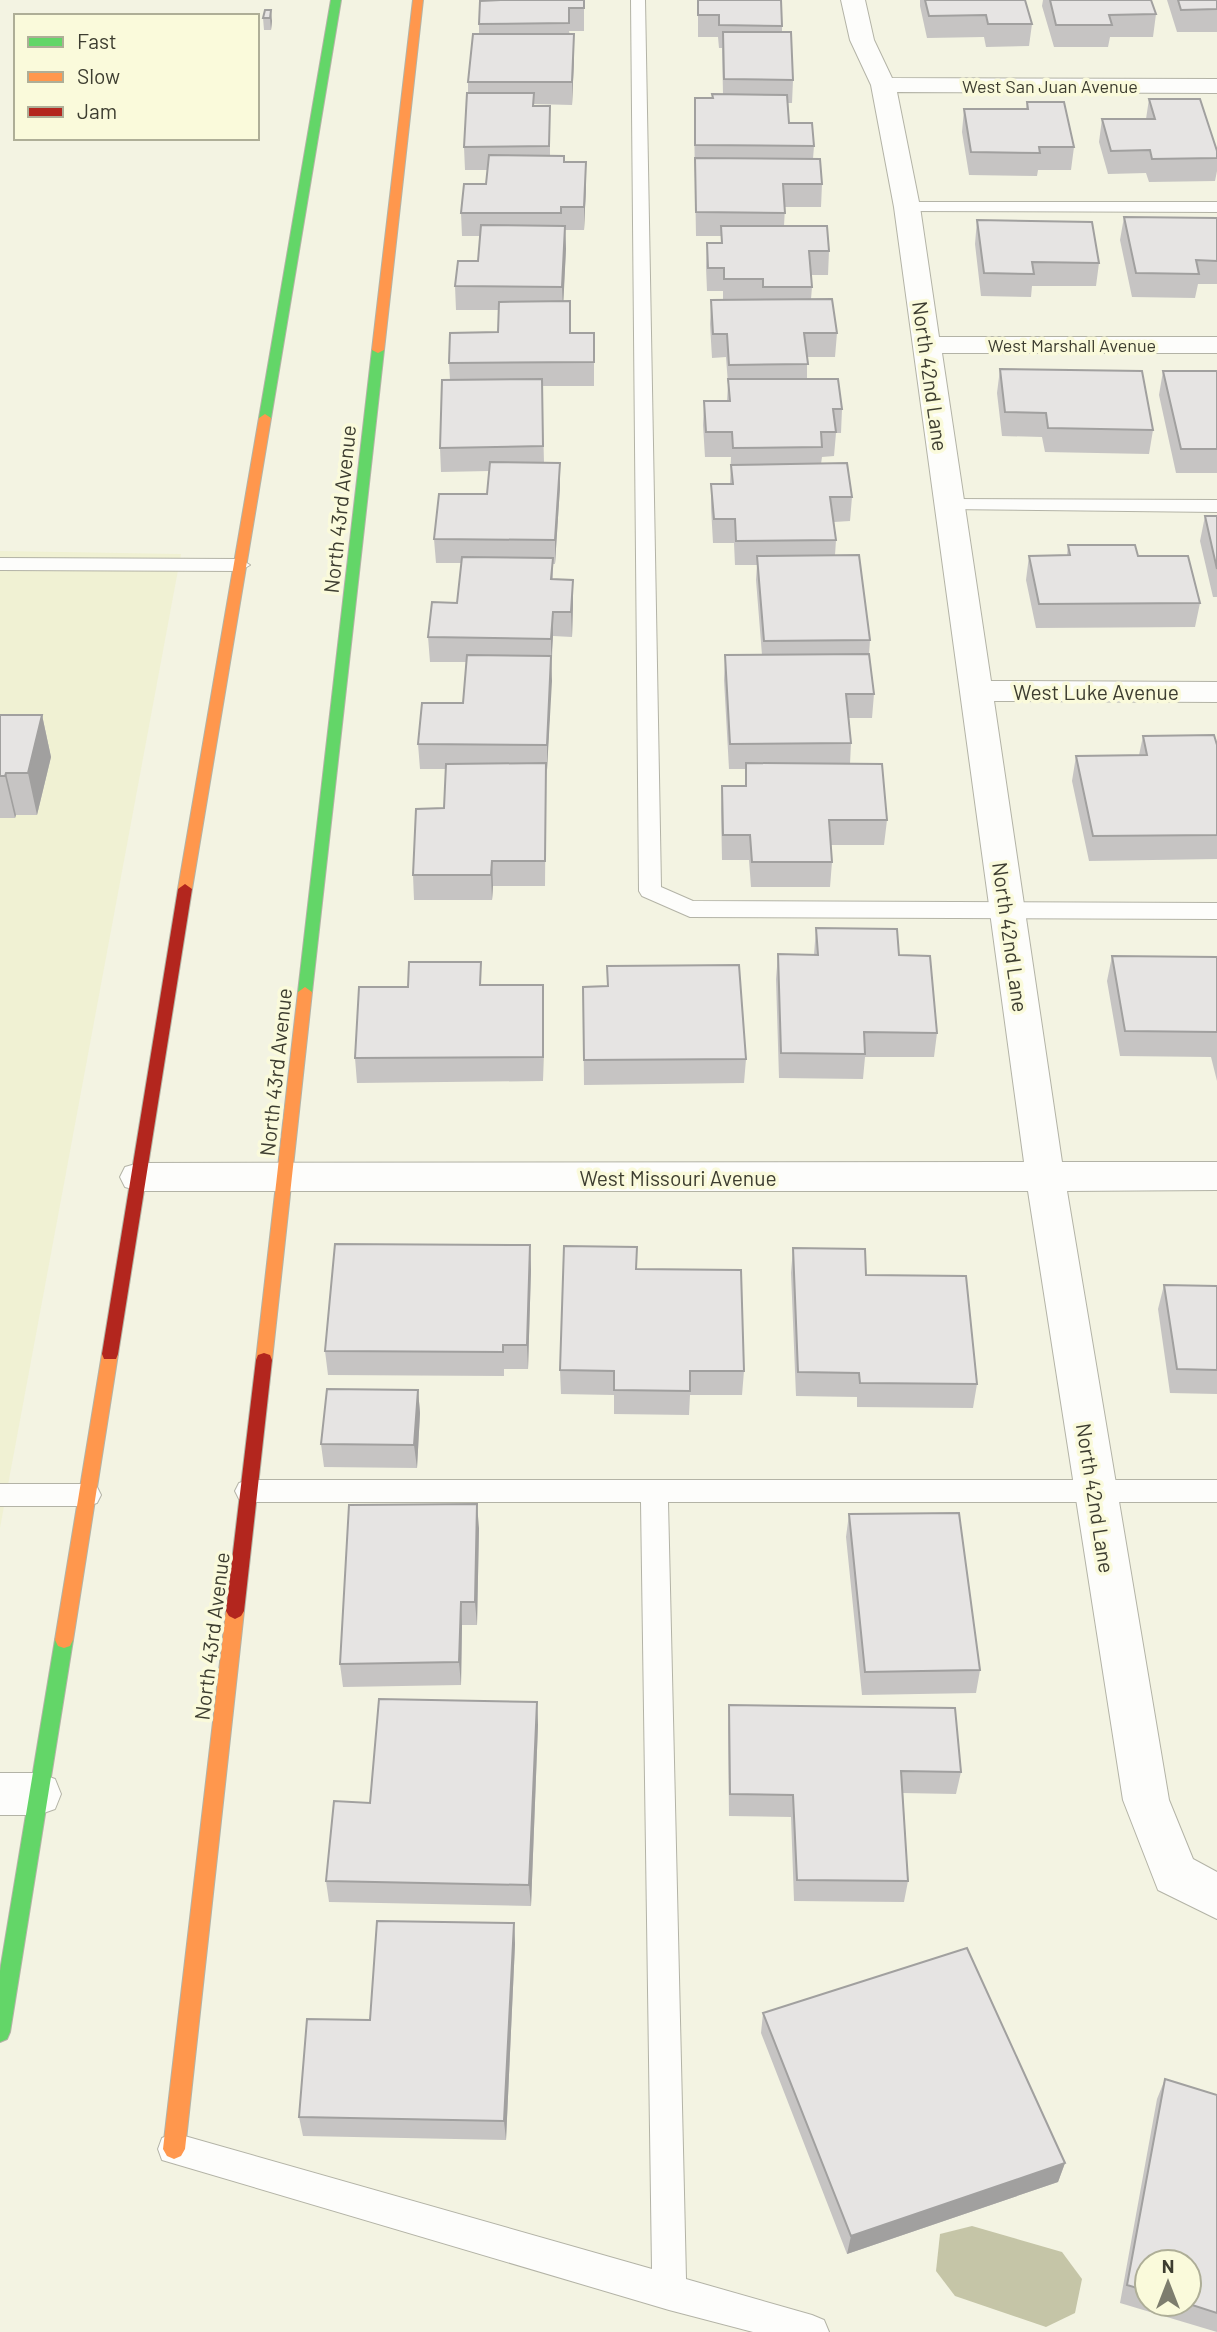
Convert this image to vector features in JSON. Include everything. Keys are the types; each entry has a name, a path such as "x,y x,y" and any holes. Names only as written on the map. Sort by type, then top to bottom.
{"street":[{"path":"0,2032 19,1794 87,1495 336,0"},
{"name":"North 43rd Avenue","path":"174,2149 418,0"},
{"name":"North 42nd Lane","path":"853,0 862,40 883,85 907,207 1045,1176 1146,1800 1175,1874 1217,1897"},
{"name":"West San Juan Avenue","path":"883,85 1217,86"},
{"name":"West Marshall Avenue","path":"927,345 1217,345"},
{"name":"West Luke Avenue","path":"976,691 1217,692"},
{"name":"West Missouri Avenue","path":"139,1177 284,1179 1217,1176"}],"lane":[{"path":"638,0 650,891 690,909 1217,911"},
{"path":"907,207 1217,207"},
{"path":"951,505 1217,506"},
{"path":"0,564 240,565"},
{"path":"249,1491 1217,1491"},
{"path":"654,1492 669,2293"},
{"path":"0,1495 87,1495"},
{"path":"174,2149 812,2332"}],"shaded area":[{"path":"0,551 181,554 0,1528"},
{"path":"972,2226 1062,2252 1082,2279 1075,2313 1046,2327 955,2296 936,2271 940,2234"}],"building":[{"path":"584,0 584,8 569,8 569,23 479,24 480,1"},
{"path":"698,0 781,0 782,26 719,25 719,15 698,15"},
{"path":"925,0 1025,0 1032,24 988,24 986,15 929,16"},
{"path":"1050,0 1151,0 1156,14 1109,15 1112,25 1056,25"},
{"path":"1178,0 1217,0 1217,9 1181,10"},
{"path":"265,10 271,10 270,18 263,18"},
{"path":"723,32 791,32 793,80 724,79"},
{"path":"473,34 574,34 572,82 468,82"},
{"path":"467,93 534,93 533,106 550,106 549,146 464,147"},
{"path":"712,94 787,95 789,123 812,123 814,146 695,145 695,98 713,98"},
{"path":"1149,99 1200,99 1217,158 1152,159 1150,150 1111,151 1102,119 1155,119"},
{"path":"1027,102 1064,102 1074,147 1039,147 1040,153 971,152 964,109 1028,109"},
{"path":"489,155 564,156 564,162 586,162 584,207 561,207 561,213 461,213 464,184 486,184"},
{"path":"695,158 820,159 822,184 783,184 785,213 696,212"},
{"path":"1124,217 1217,218 1217,261 1196,260 1199,274 1136,273"},
{"path":"977,220 1092,222 1099,263 1032,262 1034,274 984,273"},
{"path":"481,225 565,226 562,287 455,286 458,261 478,261"},
{"path":"721,226 827,226 829,251 809,251 812,287 763,287 763,279 724,279 724,268 708,268 707,243 722,243"},
{"path":"832,299 837,333 804,333 808,364 729,365 727,334 713,334 711,300"},
{"path":"570,301 570,333 594,333 594,362 449,363 450,333 498,332 499,302"},
{"path":"1000,369 1142,371 1153,430 1048,428 1046,413 1005,412"},
{"path":"1163,371 1217,371 1217,449 1181,449"},
{"path":"542,379 543,446 440,448 442,380"},
{"path":"728,379 838,379 842,409 833,409 836,432 821,432 822,447 733,448 732,432 706,432 704,401 730,401"},
{"path":"490,462 560,463 555,540 434,539 439,494 487,494"},
{"path":"847,463 852,497 830,497 836,540 736,541 735,519 714,519 711,484 733,484 731,465"},
{"path":"1205,516 1217,516 1217,569"},
{"path":"1068,545 1135,545 1138,556 1188,556 1200,603 1039,604 1029,556 1070,555"},
{"path":"859,555 870,640 764,641 757,556"},
{"path":"462,557 553,558 551,579 573,580 571,612 553,612 551,639 428,637 432,602 457,603"},
{"path":"869,654 874,694 846,694 851,743 730,744 725,655"},
{"path":"467,655 551,656 547,745 418,744 422,703 463,703"},
{"path":"0,715 42,715 28,773 6,773 5,776 0,776"},
{"path":"1214,735 1217,745 1217,835 1093,836 1076,756 1147,755 1143,736"},
{"path":"546,763 545,861 492,861 491,875 413,875 416,809 444,808 446,764"},
{"path":"746,763 882,764 887,820 829,820 832,862 752,862 750,835 723,835 722,786 746,786"},
{"path":"816,928 897,929 899,955 930,956 937,1033 864,1032 865,1054 781,1053 778,954 818,955"},
{"path":"1112,956 1217,957 1217,1032 1125,1031"},
{"path":"409,962 481,962 480,985 543,985 543,1057 355,1058 359,987 408,987"},
{"path":"739,965 746,1059 584,1060 583,987 608,986 607,966"},
{"path":"335,1244 530,1245 527,1345 503,1345 503,1352 325,1351"},
{"path":"564,1246 637,1247 636,1269 741,1270 744,1371 690,1371 690,1391 614,1390 614,1371 560,1370"},
{"path":"793,1248 865,1249 866,1275 966,1276 977,1384 860,1383 859,1373 798,1372"},
{"path":"1164,1285 1217,1286 1217,1370 1177,1369"},
{"path":"327,1389 418,1390 414,1445 321,1444"},
{"path":"477,1504 475,1602 461,1602 459,1662 340,1664 349,1505"},
{"path":"959,1513 980,1670 865,1672 849,1514"},
{"path":"379,1699 537,1702 529,1885 326,1881 334,1801 370,1803"},
{"path":"729,1705 955,1708 961,1772 901,1771 908,1881 797,1880 793,1795 730,1794"},
{"path":"377,1921 514,1923 504,2121 299,2117 307,2019 370,2020"},
{"path":"967,1948 1065,2163 851,2236 763,2013"},
{"path":"1165,2079 1217,2095 1217,2313 1203,2308 1203,2248 1134,2248"},
{"path":"1133,2252 1133,2287 1127,2285"}],"traffic: fast":[{"path":"265,418 336,0"},
{"path":"305,992 378,350"},
{"path":"0,2032 64,1640"}],"traffic: slow":[{"path":"378,350 418,0"},
{"path":"185,889 265,418"},
{"path":"264,1360 305,992"},
{"path":"64,1640 110,1354"},
{"path":"174,2149 235,1611"}],"traffic: jam":[{"path":"110,1354 185,889"},
{"path":"235,1611 264,1360"}]}
